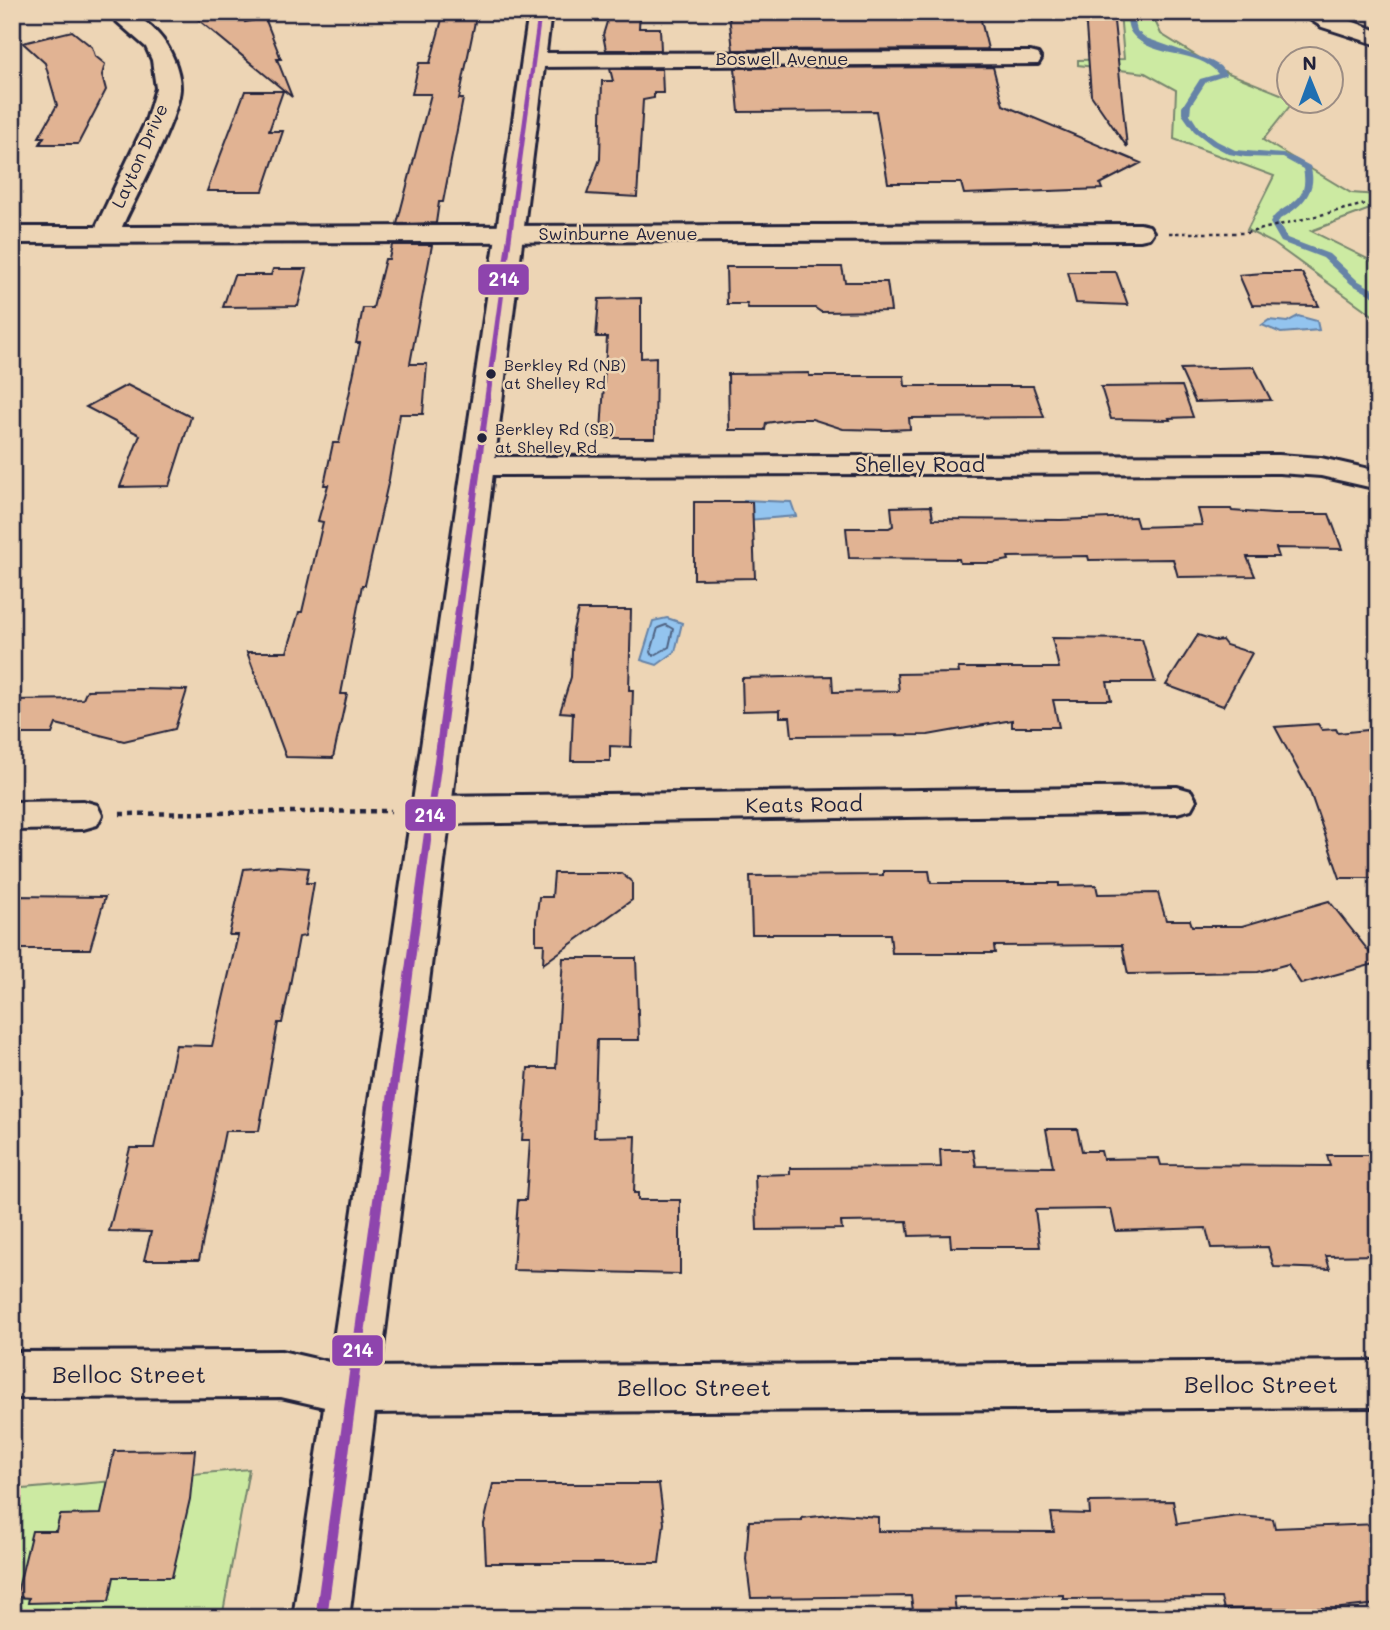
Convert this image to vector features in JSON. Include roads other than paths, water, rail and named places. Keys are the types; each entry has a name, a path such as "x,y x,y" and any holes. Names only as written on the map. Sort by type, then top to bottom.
{"street":[{"name":"Layton Drive","path":"105,235 158,121 168,88 163,60 156,45 117,12"},
{"path":"321,1618 540,12"},
{"path":"1310,12 1330,22 1378,38"},
{"name":"Boswell Avenue","path":"534,60 1030,59"},
{"name":"Swinburne Avenue","path":"12,235 1140,232"},
{"name":"Shelley Road","path":"477,467 1279,464 1370,478"},
{"name":"Keats Road","path":"430,810 1177,800"},
{"path":"12,816 83,815"},
{"name":"Belloc Street","path":"12,1375 281,1374 351,1390 1378,1384"}],"water":[{"path":"1298,316 1317,321 1319,330 1281,333 1262,325 1269,320 1287,322"},
{"path":"744,500 791,502 796,516 748,520"},
{"path":"667,618 682,623 675,652 657,665 641,660 653,621"}],"waterway":[{"path":"1130,12 1134,31 1144,40 1208,63 1218,68 1223,75 1203,81 1186,107 1186,114 1197,129 1214,143 1232,152 1283,156 1307,168 1309,177 1306,192 1297,204 1276,218 1274,223 1284,240 1326,256 1354,282 1378,296"}],"place":[{"name":"Berkley Rd (NB) at Shelley Rd","path":"491,374"},
{"name":"Berkley Rd (SB) at Shelley Rd","path":"482,438"}]}
